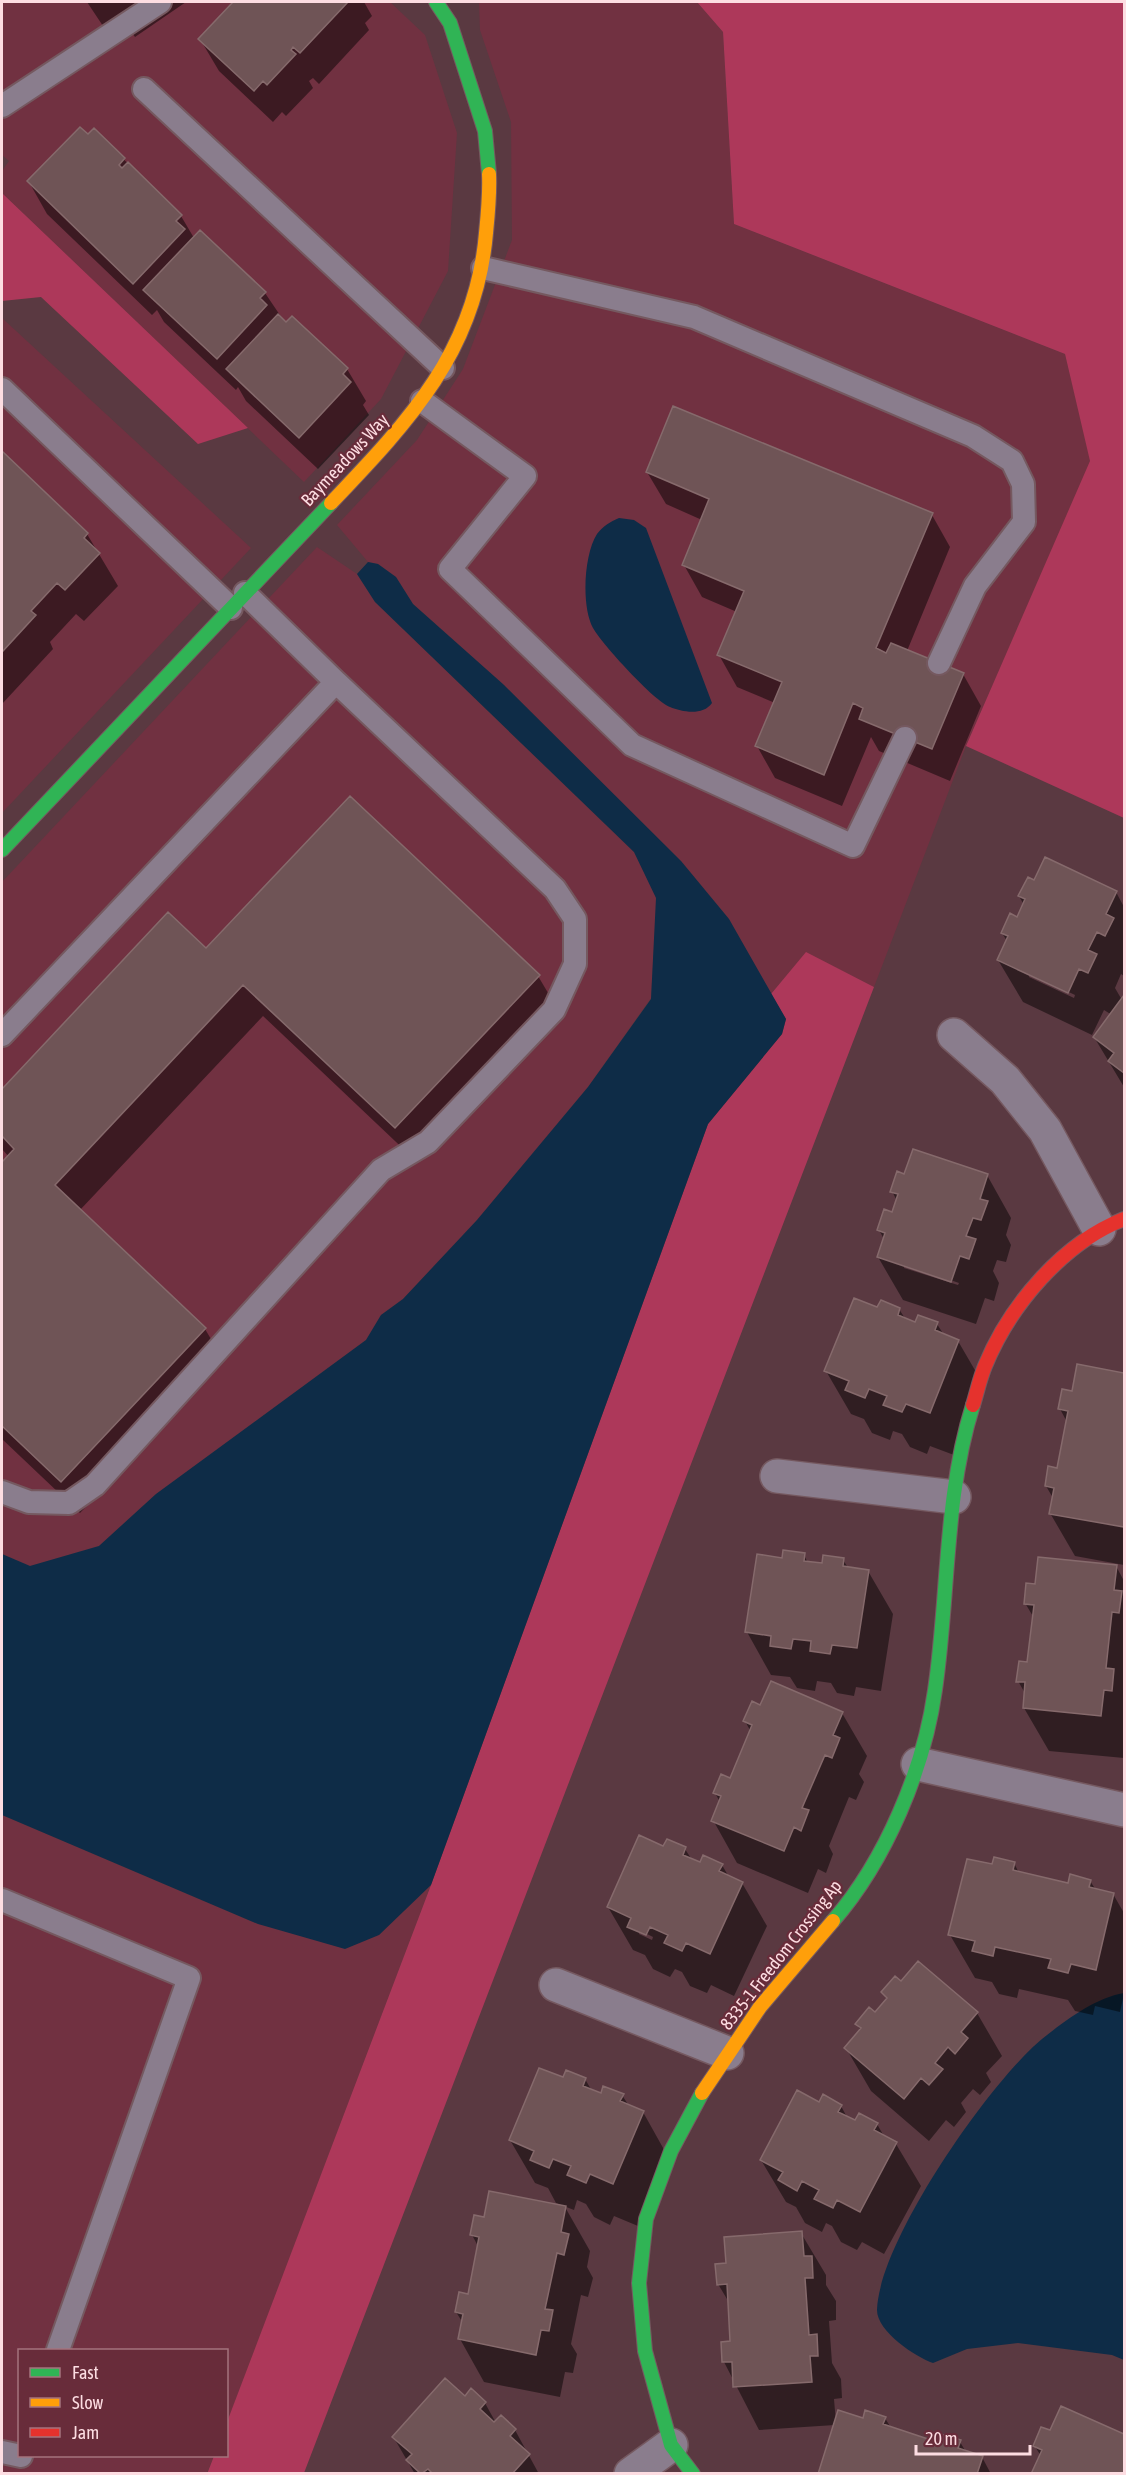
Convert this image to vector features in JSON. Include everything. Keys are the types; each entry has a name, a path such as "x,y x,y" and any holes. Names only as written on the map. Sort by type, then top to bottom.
{"street":[{"name":"Baymeadows Way","path":"2,850 390,441 422,401 443,368 468,320 483,268 490,189 485,131 450,23 436,2"},
{"path":"954,1035 1005,1080 1045,1130 1112,1224"},
{"name":"8335-1 Freedom Crossing Ap","path":"693,2474 671,2445 645,2350 639,2283 646,2219 671,2151 705,2087 760,2007 847,1905 893,1827 918,1764 935,1691 954,1497 965,1430 985,1365 1013,1315 1046,1274 1112,1224"},
{"path":"777,1476 954,1497"},
{"path":"918,1764 1125,1810"},
{"path":"556,1985 727,2053"},
{"path":"632,2474 671,2445"}],"lane":[{"path":"2,106 160,2"},
{"path":"144,89 443,368"},
{"path":"483,268 694,317 973,436 1012,461 1023,484 1024,522 975,586 939,663"},
{"path":"2,390 238,600 336,682 555,889 575,919 575,964 554,1010 428,1142 381,1170 95,1485 69,1503 29,1502 2,1492"},
{"path":"422,401 525,476 450,569 632,745 853,846 904,738"},
{"path":"2,1035 336,682"},
{"path":"2,1900 189,1978 58,2349"},
{"path":"2,2452 18,2455"}],"shaded area":[{"path":"2,2 390,2 425,35 457,133 448,271 381,399 304,482 2,193 2,171 9,161 2,155"},
{"path":"479,2 697,2 723,32 734,224 1065,354 1091,461 966,746 874,987 806,953 771,994 729,919 681,861 504,685 413,604 396,577 378,564 368,562 337,525 417,440 463,369 512,240 511,122 480,30"},
{"path":"697,2 1124,2 1124,818 966,746 1090,461 1065,354 734,224 723,32"},
{"path":"2,193 248,428 198,444 41,297 2,301"},
{"path":"2,318 251,548 2,813"},
{"path":"317,547 357,574 375,602 634,852 657,898 651,998 588,1087 477,1220 403,1299 381,1315 366,1340 156,1494 99,1546 30,1566 2,1554 2,882"},
{"path":"806,952 874,987 304,2473 207,2474 214,2457 228,2457 228,2419 431,1885 708,1124 782,1034 786,1019 771,994"},
{"path":"2,1815 258,1924 379,1935 431,1885 228,2420 228,2349 18,2349 18,2457 214,2457 207,2473 2,2473"}],"water":[{"path":"619,518 634,520 646,528 712,703 703,710 680,710 662,703 629,671 593,628 589,618 586,594 589,554 599,531"},
{"path":"368,562 378,564 396,577 413,604 504,685 681,861 729,919 786,1019 782,1034 708,1124 431,1885 379,1935 345,1949 258,1924 2,1815 2,1554 30,1566 99,1546 156,1494 366,1340 381,1315 403,1299 477,1220 588,1087 651,999 656,898 634,852 375,602 357,574"},
{"path":"1124,1993 1124,2360 1112,2355 1018,2343 967,2349 933,2363 917,2355 890,2335 883,2327 877,2310 882,2280 896,2245 916,2206 940,2165 967,2126 1020,2060 1042,2039 1081,2011 1102,2000"}],"building":[{"path":"233,2 348,2 300,53 293,47 291,50 296,54 267,85 263,81 254,91 198,39"},
{"path":"80,127 88,134 94,128 125,158 119,165 122,168 128,162 182,215 176,221 185,229 133,284 27,181"},
{"path":"200,230 266,292 260,298 267,305 217,359 143,290"},
{"path":"278,314 286,322 292,316 348,368 343,374 351,382 299,438 226,369"},
{"path":"673,406 933,513 876,648 886,653 891,643 964,673 932,749 859,719 863,708 853,703 824,775 755,746 782,682 717,655 744,591 682,565 709,499 646,472"},
{"path":"2,451 88,533 84,538 100,553 65,590 57,583 31,611 36,615 2,652"},
{"path":"350,796 540,975 395,1128 243,985 55,1185 206,1328 61,1482 2,1426 2,1162 14,1149 2,1136 2,1089 168,912 206,948"},
{"path":"1045,857 1117,891 1106,914 1114,918 1105,936 1097,932 1088,950 1097,954 1088,973 1079,969 1068,993 997,960 1008,936 1001,933 1010,913 1017,917 1025,899 1018,896 1028,877 1034,880"},
{"path":"1124,995 1124,1073 1108,1061 1114,1053 1093,1037"},
{"path":"913,1149 988,1174 980,1199 988,1201 981,1220 973,1218 966,1236 976,1239 969,1259 960,1256 951,1282 877,1257 885,1233 877,1230 884,1209 892,1212 898,1194 890,1192 897,1171 904,1174"},
{"path":"854,1298 877,1307 881,1300 900,1308 898,1315 915,1322 918,1315 938,1322 935,1330 959,1340 930,1413 906,1404 902,1412 883,1405 887,1396 869,1389 865,1398 845,1390 849,1381 824,1371"},
{"path":"1077,1364 1124,1373 1124,1527 1049,1514 1054,1488 1045,1486 1048,1466 1057,1468 1068,1411 1058,1409 1062,1389 1072,1391"},
{"path":"783,1550 805,1553 804,1561 822,1563 823,1555 844,1558 843,1566 869,1570 857,1648 832,1645 830,1654 810,1651 811,1641 793,1639 791,1649 770,1646 771,1636 745,1632 757,1554 782,1558"},
{"path":"1038,1557 1117,1565 1114,1590 1122,1591 1119,1613 1112,1612 1106,1668 1114,1669 1112,1691 1104,1690 1101,1716 1023,1708 1025,1682 1016,1682 1019,1661 1027,1662 1034,1605 1024,1604 1026,1583 1035,1584"},
{"path":"771,1681 843,1712 833,1735 840,1738 832,1758 825,1755 802,1808 809,1810 801,1831 794,1827 784,1851 711,1821 721,1796 713,1793 721,1774 730,1778 752,1725 743,1721 752,1701 760,1705"},
{"path":"639,1835 663,1846 667,1839 686,1847 683,1855 700,1862 703,1855 723,1864 719,1871 743,1882 710,1954 686,1943 682,1951 664,1943 668,1935 650,1927 646,1935 627,1927 631,1918 607,1907"},
{"path":"994,1857 1015,1862 1013,1870 1068,1883 1070,1874 1091,1880 1089,1887 1114,1893 1096,1970 1071,1964 1068,1973 1048,1968 1051,1959 995,1947 993,1956 972,1951 975,1941 948,1935 967,1859 992,1864"},
{"path":"918,1961 978,2012 961,2032 968,2038 955,2054 948,2047 935,2063 943,2069 929,2085 921,2078 904,2099 844,2048 861,2028 855,2024 869,2007 875,2012 887,1998 881,1992 895,1976 901,1981"},
{"path":"539,2068 563,2077 566,2070 586,2078 583,2086 601,2093 603,2086 624,2094 620,2101 644,2111 613,2184 590,2174 586,2183 567,2175 571,2166 553,2159 549,2168 530,2160 534,2151 509,2140"},
{"path":"797,2090 819,2102 823,2094 842,2105 838,2112 855,2120 859,2113 878,2123 874,2130 897,2142 860,2212 837,2200 833,2208 814,2199 819,2190 802,2181 797,2191 778,2180 783,2172 760,2160"},
{"path":"489,2191 566,2206 561,2232 569,2234 564,2255 557,2253 545,2309 553,2310 549,2331 541,2330 536,2355 458,2339 463,2314 455,2312 459,2292 468,2294 479,2237 470,2235 474,2215 484,2217"},
{"path":"802,2231 804,2256 812,2256 813,2278 805,2278 809,2335 817,2334 818,2356 810,2356 812,2382 733,2387 732,2362 722,2362 721,2342 730,2341 727,2284 717,2285 715,2264 726,2263 724,2237"},
{"path":"445,2378 465,2396 471,2388 486,2402 480,2409 494,2422 501,2415 516,2429 510,2436 530,2454 512,2474 433,2474 428,2469 421,2474 406,2460 412,2454 392,2437"},
{"path":"1061,2406 1124,2434 1124,2474 1031,2474 1042,2450 1033,2446 1041,2427 1050,2430"},
{"path":"838,2410 863,2418 865,2410 886,2417 883,2424 937,2442 940,2434 961,2440 958,2448 983,2456 977,2474 818,2474"}],"traffic: fast":[{"path":"436,2 450,23 485,131 489,174"},
{"path":"2,850 331,503"},
{"path":"833,1921 852,1897 886,1842 912,1782 922,1751 935,1690 957,1475 973,1405"},
{"path":"693,2474 671,2445 645,2351 639,2283 646,2219 671,2151 702,2093"}],"traffic: slow":[{"path":"331,503 412,413 434,382 453,349 469,313 480,275 486,233 489,174"},
{"path":"702,2093 760,2007 833,1921"}],"traffic: jam":[{"path":"973,1405 983,1371 996,1343 1024,1299 1060,1260 1080,1244 1124,1219"}]}
